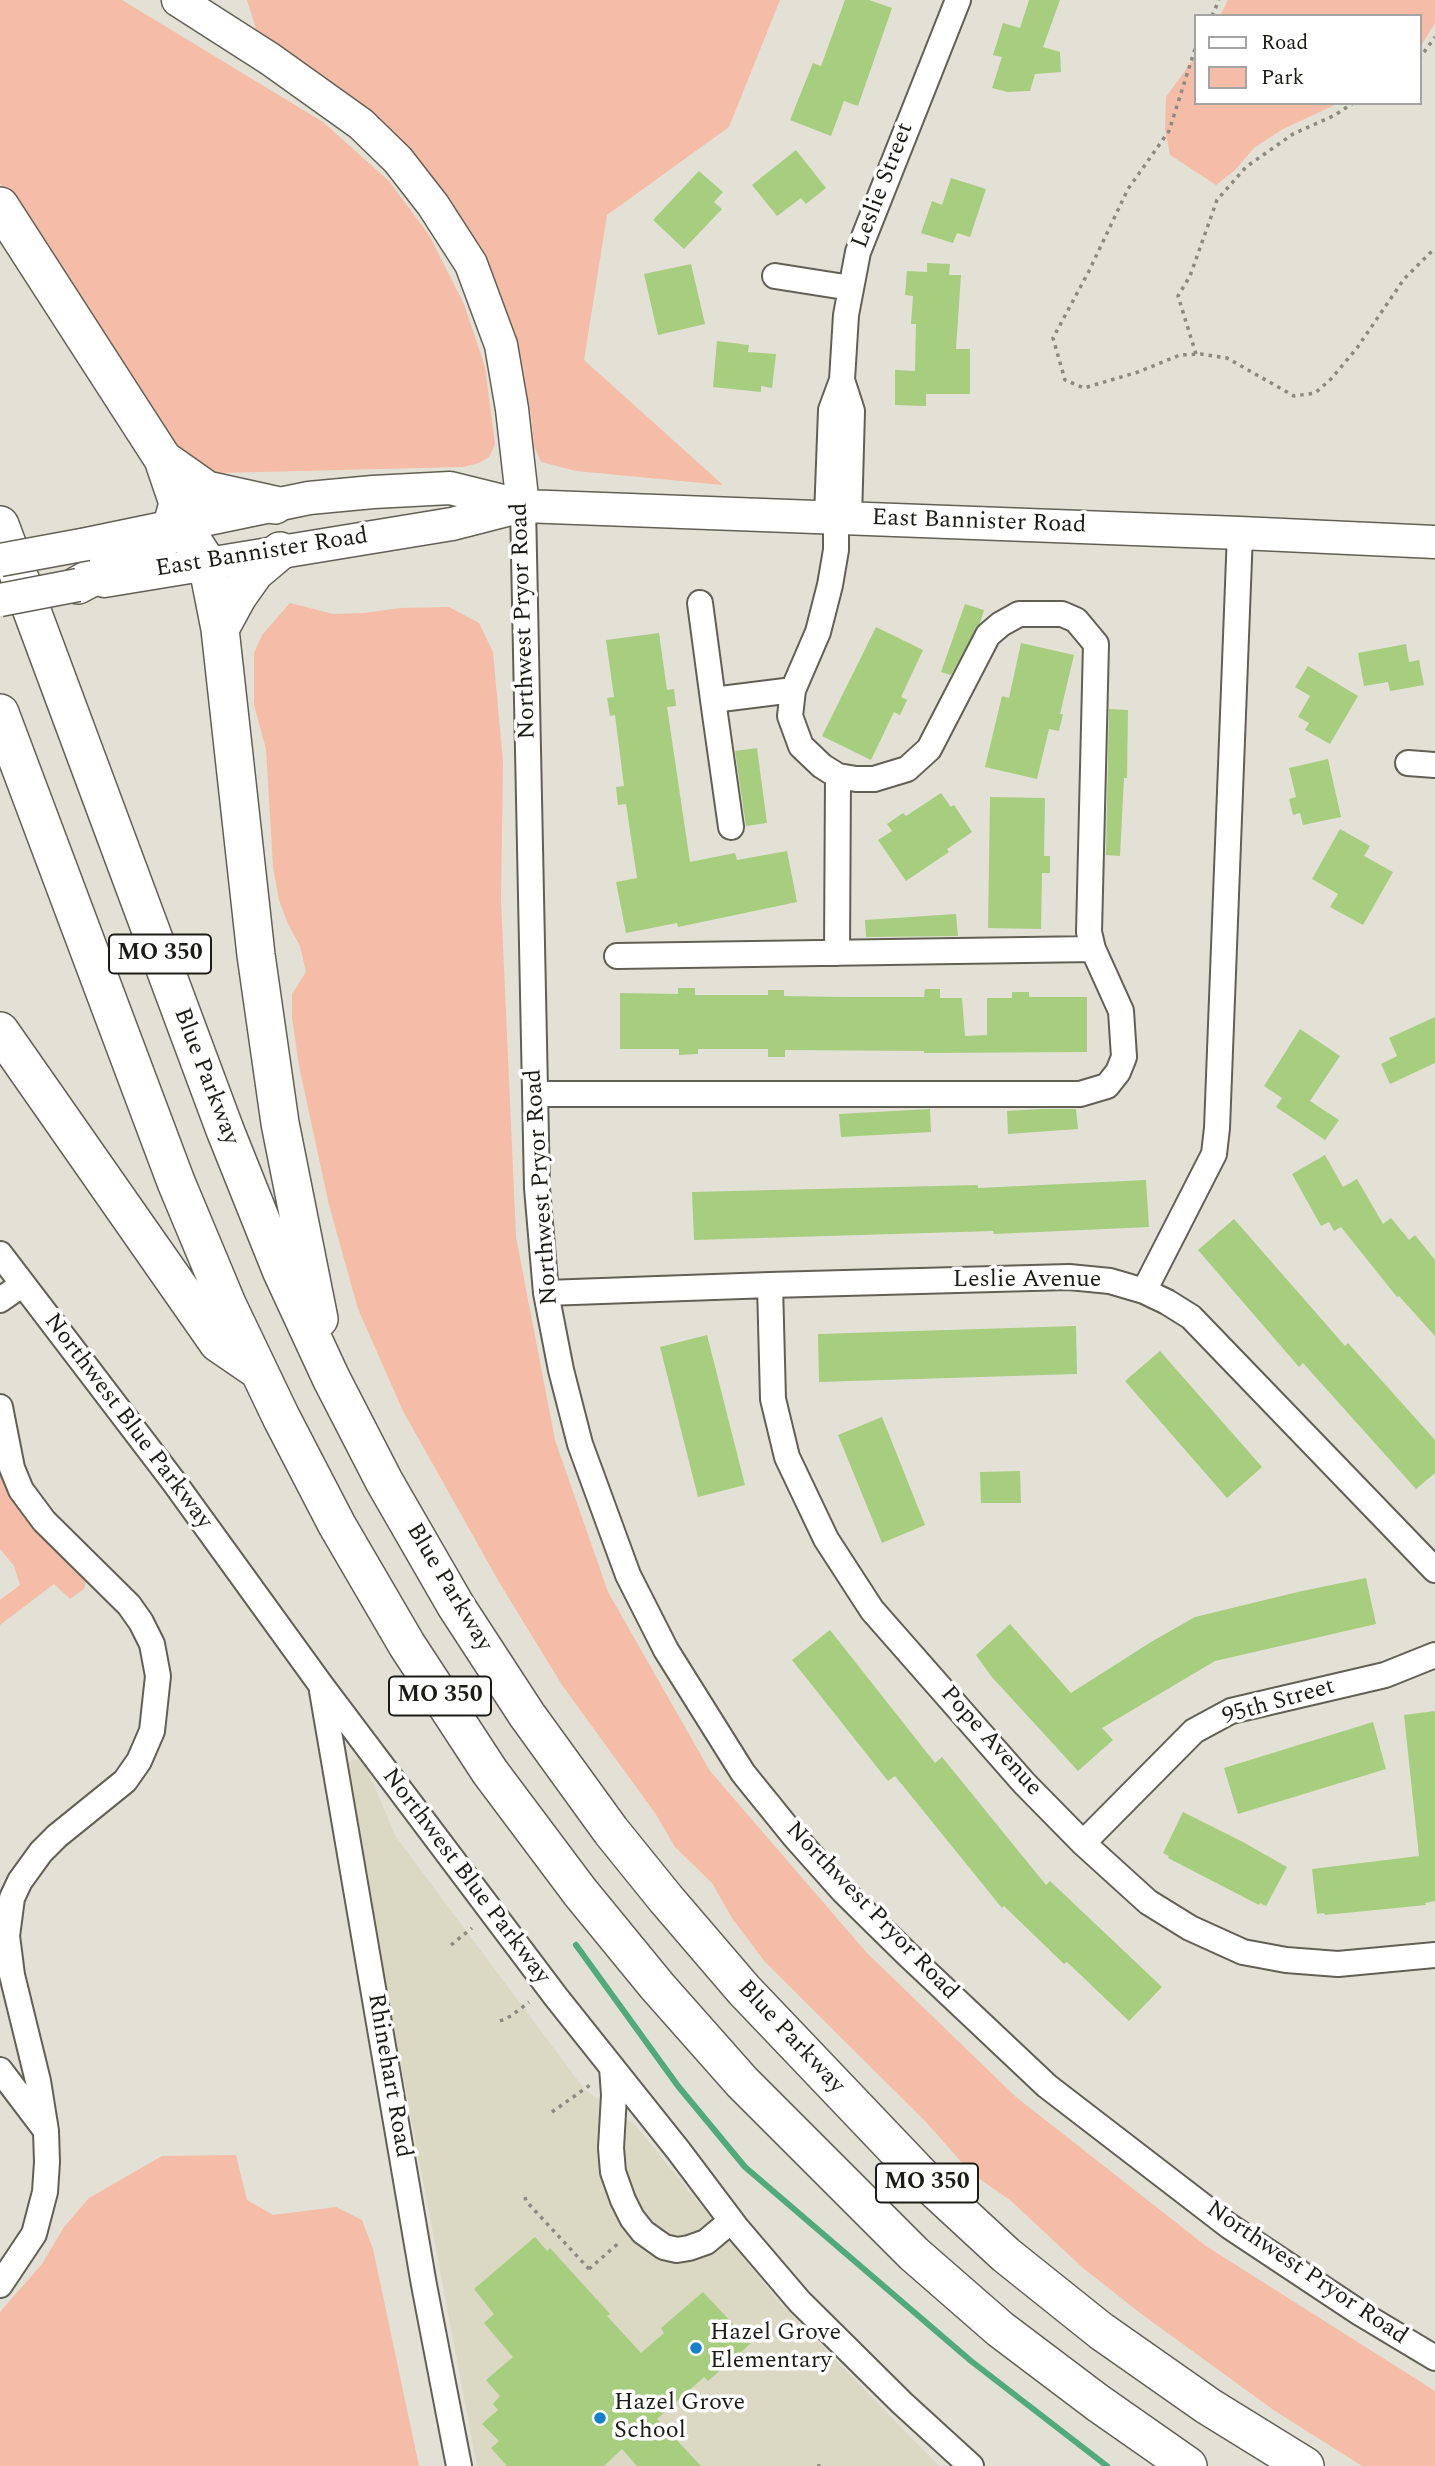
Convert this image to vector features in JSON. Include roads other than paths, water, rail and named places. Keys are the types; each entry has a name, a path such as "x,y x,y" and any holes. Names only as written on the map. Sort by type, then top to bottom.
{"highway":[{"path":"0,206 163,459 178,503 170,533 139,558 102,572 78,585"},
{"path":"163,459 207,490 275,505"},
{"name":"Blue Parkway","path":"0,525 225,1130 281,1270 331,1378 384,1481 449,1594 527,1715 611,1831 744,1990 927,2182 1006,2255 1112,2339 1208,2406 1305,2466"},
{"path":"173,525 194,542 207,564 220,629 254,942 278,1111 331,1378"},
{"path":"220,629 255,572 280,551"},
{"name":"MO 350","path":"0,713 176,1182 227,1304 337,1525 407,1645 490,1772 580,1892 657,1986 742,2082 914,2254 1000,2329 1188,2466"},
{"path":"0,1031 218,1343 258,1370"}],"main road":[{"name":"Northwest Pryor Road","path":"178,0 270,59 361,124 398,160 433,205 471,264 501,345 523,506"},
{"name":"East Bannister Road","path":"0,560 275,505 360,493 450,488 523,506 1435,542"},
{"name":"East Bannister Road","path":"0,600 452,524 523,506"}],"street":[{"name":"Leslie Street","path":"793,690 818,632 836,551 837,517 852,411 842,380 846,315 862,239 958,0"},
{"path":"775,276 851,288"},
{"name":"Northwest Pryor Road","path":"523,506 537,1188 546,1293 561,1370 580,1444 628,1575 666,1650 743,1773 794,1836 880,1927 1047,2086 1229,2226 1360,2313 1435,2358"},
{"path":"1144,1291 1213,1154 1217,1128 1240,533"},
{"path":"700,603 731,827"},
{"path":"535,1094 1080,1094 1107,1086 1118,1072 1124,1057 1121,1011 1093,949 1089,932 1096,644 1076,620 1048,612 1020,614 1000,624 988,635 929,749 907,769 874,779 838,776 800,746 790,716 793,690 713,700"},
{"path":"1408,763 1435,765"},
{"path":"837,953 838,776"},
{"path":"617,956 1093,949"},
{"name":"Northwest Blue Parkway","path":"0,1254 174,1482 321,1685 556,1997 732,2221 800,2302 902,2403 971,2466"},
{"name":"Leslie Avenue","path":"546,1293 1069,1277 1110,1280 1144,1291 1191,1317 1435,1570"},
{"path":"0,1300 23,1284"},
{"name":"Pope Avenue","path":"770,1285 773,1399 787,1457 826,1539 872,1610 1024,1783 1083,1843 1148,1902 1189,1928 1243,1952 1286,1961 1338,1964 1435,1955"},
{"path":"0,1407 12,1468 21,1490 44,1521 129,1605 152,1644 158,1676 152,1731 139,1761 125,1781 41,1852 6,1896 12,1975 38,2081 46,2131 45,2192 34,2234 0,2285"},
{"name":"95th Street","path":"1083,1843 1194,1731 1231,1711 1385,1675 1435,1655"},
{"name":"Rhinehart Road","path":"321,1685 424,2280 459,2466"},
{"path":"612,2067 613,2172 632,2218 654,2241 677,2250 706,2242 732,2221"},
{"path":"0,2070 46,2131"}],"waterway":[{"path":"576,1945 678,2086 745,2167 971,2361 1107,2466"}],"place":[{"name":"Hazel Grove Elementary","path":"696,2348"},
{"name":"Hazel Grove School","path":"600,2418"}]}
